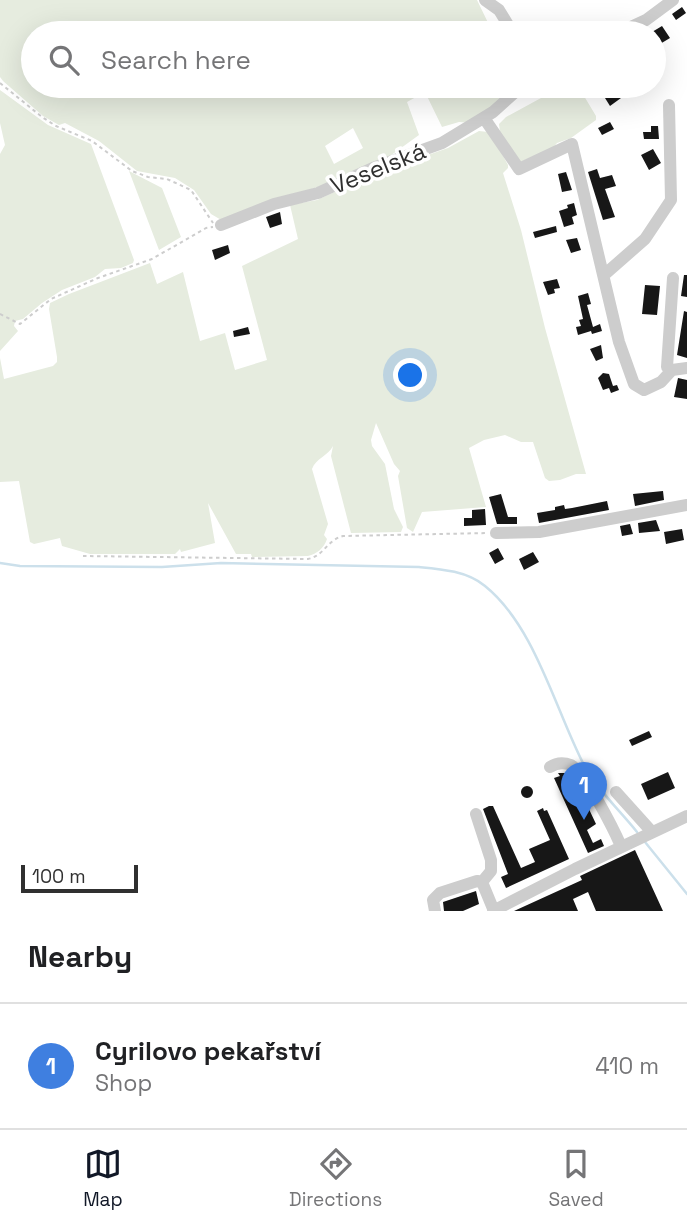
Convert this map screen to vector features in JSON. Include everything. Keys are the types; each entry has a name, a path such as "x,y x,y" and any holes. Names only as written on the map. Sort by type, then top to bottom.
{"street":[{"path":"485,0 499,10 506,21"},
{"path":"644,21 673,0"},
{"name":"Veselská","path":"221,225 274,204 318,193 373,168 442,143 484,118 508,98"},
{"path":"604,275 645,239 671,200 669,105"},
{"path":"484,118 519,169 572,144 620,342 634,384 644,390 662,382 672,370"},
{"path":"673,278 667,367 672,370 687,368"},
{"path":"496,533 539,532 687,505"},
{"path":"550,767 556,763 570,764 578,771 610,822 621,846"},
{"path":"616,792 652,832"},
{"path":"475,814 491,860 491,871 482,882"},
{"path":"482,882 494,911 621,846 687,816"},
{"path":"435,911 433,900 440,893 471,882 482,882"}],"path":[{"path":"0,83 55,126 92,141 132,171 174,182 191,190 215,227 206,228 152,259 98,278 51,299 20,324 0,314"},
{"path":"83,556 309,559 319,555 332,540 343,536 496,533"}],"shaded area":[{"path":"0,0 477,0 487,21 21,21 21,97 0,77"},
{"path":"0,90 48,125 91,144 134,260 121,268 105,269 95,277 62,290 23,319 15,321 14,326 18,331 0,351 0,154 5,145 0,123"},
{"path":"22,98 414,98 407,102 419,135 390,156 337,180 223,221 211,214 194,190 175,178 137,171 99,141 65,123 59,125 43,116","holes":["353,128 363,148 334,164 325,146"]},
{"path":"428,98 504,98 472,123 459,122 442,127"},
{"path":"541,98 585,98 596,120 571,138 557,143 552,149 520,162 500,132 499,124 506,117"},
{"path":"479,131 488,132 492,136 508,165 503,173 521,230 586,474 549,481 545,478 533,442 521,442 505,435 484,440 469,448 486,507 422,512 413,532 407,528 398,476 400,471 394,464 376,423 372,446 385,464 394,509 403,527 401,532 351,533 331,456 333,446 312,469 328,524 324,535 326,542 320,550 308,556 252,557 251,554 236,554 208,503 215,543 181,552 180,549 175,554 90,554 62,546 60,538 34,544 30,542 19,481 0,482 0,358 4,379 53,366 57,362 50,303 150,263 157,284 183,272 200,341 225,333 235,370 267,360 242,266 298,239 290,205 317,200 376,173 448,148"},
{"path":"129,171 162,188 181,237 159,250"}],"building":[{"path":"682,7 686,13 676,20 672,14"},
{"path":"605,98 621,98 610,106"},
{"path":"610,122 614,129 602,135 598,128"},
{"path":"651,126 658,126 659,139 644,139 643,132 651,132"},
{"path":"653,149 661,163 649,170 641,155"},
{"path":"597,169 600,178 612,175 616,186 605,189 615,217 603,220 588,172"},
{"path":"566,172 572,190 562,192 558,174"},
{"path":"574,203 577,215 572,217 574,224 564,227 559,211"},
{"path":"280,212 282,224 270,228 266,217"},
{"path":"556,226 557,232 535,238 533,232"},
{"path":"577,238 581,250 571,253 566,240"},
{"path":"228,245 230,253 215,260 212,250"},
{"path":"684,275 687,275 687,297 681,296"},
{"path":"557,279 560,288 554,289 555,293 548,295 543,282"},
{"path":"645,285 660,286 657,315 642,314"},
{"path":"588,293 591,304 587,305 593,327 600,324 602,331 578,335 576,327 581,326 579,320 583,319 578,296"},
{"path":"684,311 687,312 687,358 677,355"},
{"path":"248,327 250,334 234,337 233,331"},
{"path":"601,345 603,358 596,361 590,349"},
{"path":"603,373 609,374 613,386 617,385 619,390 611,393 609,388 603,390 598,378"},
{"path":"678,378 687,380 687,399 674,397"},
{"path":"663,491 664,500 635,506 633,494"},
{"path":"501,494 508,517 517,517 517,524 497,524 489,497"},
{"path":"607,501 609,510 539,523 537,513 555,510 555,507 564,505 565,509"},
{"path":"485,509 486,525 464,526 464,518 472,518 472,510"},
{"path":"656,520 660,531 639,533 638,523"},
{"path":"630,524 633,534 622,536 620,526"},
{"path":"682,529 684,540 666,544 664,532"},
{"path":"498,548 504,559 495,564 489,553"},
{"path":"533,552 539,562 524,570 519,559"},
{"path":"649,731 652,737 632,746 629,740"},
{"path":"668,772 675,788 648,800 641,784"},
{"path":"558,773 567,773 579,788 596,824 587,830 593,843 601,839 604,846 588,853 554,778 560,776"},
{"path":"527,786 533,792 527,798 521,792"},
{"path":"493,806 521,868 535,862 529,849 550,840 537,811 543,808 544,811 547,810 569,859 506,888 501,877 508,874 483,809"},
{"path":"635,850 663,911 596,911 588,892 573,899 578,911 514,911 582,880 580,876"},
{"path":"476,891 479,904 463,911 444,911 443,902"}],"waterway":[{"path":"0,563 20,566 162,567 221,563 419,567 470,577 485,586 503,603 518,624 543,672 586,769 637,832"},
{"path":"645,842 687,894"}],"place":[{"name":"Cyrilovo pekařství","path":"584,820"}]}
